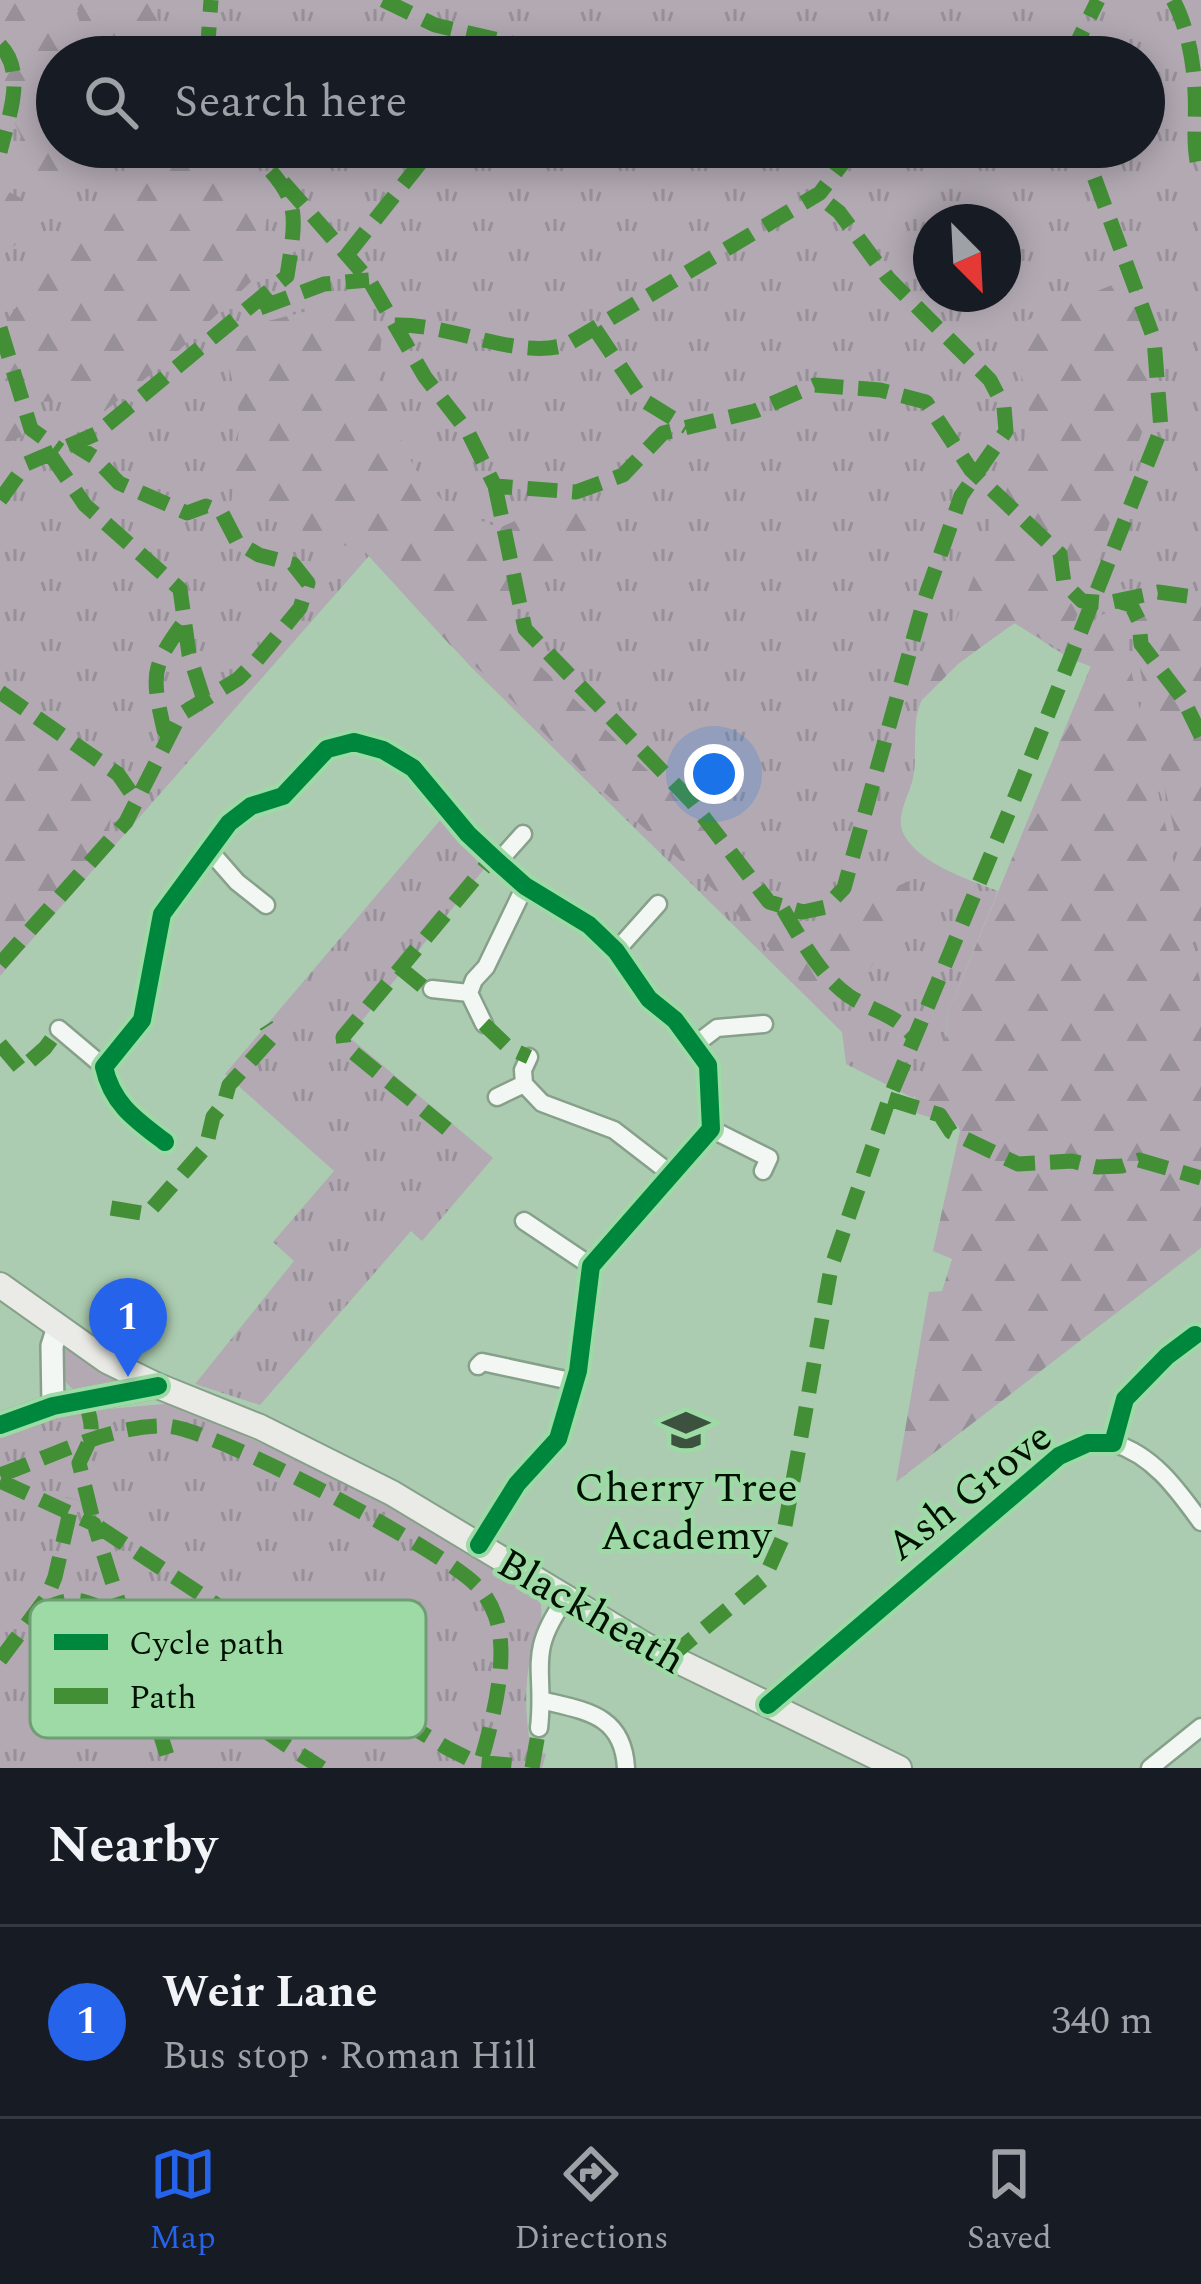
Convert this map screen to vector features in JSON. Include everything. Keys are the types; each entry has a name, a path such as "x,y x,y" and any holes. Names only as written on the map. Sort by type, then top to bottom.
{"main road":[{"name":"Blackheath","path":"0,1285 107,1361 297,1445 392,1493 645,1645 899,1768"}],"street":[{"path":"104,1067 142,1020 162,914 229,823 251,806 283,796 327,749 354,742 382,750 412,768 498,862 525,886 575,915 616,951 649,999 696,1044 708,1065 711,1129 591,1266 575,1382 558,1439 517,1484 479,1545"},
{"path":"498,862 523,834"},
{"path":"209,850 266,905"},
{"path":"470,993 525,886"},
{"path":"616,951 658,904"},
{"path":"432,988 470,993"},
{"path":"470,993 484,1024"},
{"path":"696,1044 717,1028 764,1024"},
{"path":"58,1029 104,1067 108,1088 123,1110 165,1142"},
{"path":"529,1057 524,1084 542,1102 614,1130 670,1174"},
{"path":"497,1097 524,1084"},
{"path":"711,1129 770,1158 763,1171"},
{"path":"524,1221 591,1266"},
{"path":"53,1406 52,1346 58,1328"},
{"name":"Ash Grove","path":"768,1705 1058,1456 1088,1443 1113,1443 1124,1399 1196,1335"},
{"path":"483,1360 575,1382"},
{"path":"0,1425 53,1406 158,1386"},
{"path":"1113,1443 1132,1449 1163,1473 1201,1522"},
{"path":"538,1728 537,1660 550,1621 566,1598"},
{"path":"541,1700 593,1714 608,1723 625,1749 626,1768"},
{"path":"1150,1768 1201,1727"}],"green space":[{"path":"0,0 1201,0 1201,1115 1059,743 1091,666 1070,659 1015,623 940,679 918,709 914,772 901,816 904,835 933,863 998,891 946,1018 939,1061 913,1098 846,1064 842,1032 471,667 369,556 0,976"},
{"path":"0,0 54,0 64,36 36,36 36,168 86,168 43,186 10,112 0,105"},
{"path":"74,0 150,0 165,36 87,36"},
{"path":"126,168 232,168 267,217 258,275 171,358 101,414 68,401 32,402 23,436 0,446 0,330 74,226"},
{"path":"3,189 21,198 21,240 0,258"},
{"path":"1124,280 1155,361 1156,393 1064,652 1014,623 958,664 922,700 1025,438 1029,396 1004,330"},
{"path":"359,298 382,333 377,388 415,469 448,507 499,528 568,497 597,512 593,539 509,605 537,663 716,837 777,921 810,937 873,896 910,881 907,910 853,995 814,995 713,889 589,779 497,685 450,645 366,553 231,505 240,418 226,351 264,322"},
{"path":"1123,589 1201,595 1201,957"},
{"path":"1117,607 1201,985 1201,1248 896,1482 929,1292 942,1291 952,1259 933,1251 960,1131 958,1126 916,1113 918,1087 944,1045 946,1018 1091,667 1077,660 1096,618"},
{"path":"0,697 24,722 115,780 109,832 67,894 0,954"},
{"path":"442,818 484,869 349,1037 493,1158 422,1241 411,1231 260,1405 195,1384 294,1261 273,1242 334,1171 225,1074"},
{"path":"62,1344 135,1383 76,1393 62,1378"},
{"path":"174,1403 384,1501 520,1584 540,1600 541,1608 526,1704 532,1751 546,1754 542,1768 0,1768 0,1425 20,1417"}],"marked path":[{"path":"208,36 211,0"},
{"path":"383,0 435,25 481,36"},
{"path":"1080,36 1098,0"},
{"path":"1173,0 1191,57 1201,176"},
{"path":"0,45 13,69 14,82 0,152"},
{"path":"0,500 26,464 96,434 287,276 293,234 291,205 268,168"},
{"path":"347,255 416,168"},
{"path":"395,325 528,348 568,344 820,193 839,168"},
{"path":"670,1657 764,1579 783,1537 831,1268 889,1099 1161,429 1154,339 1091,168"},
{"path":"283,182 369,280 425,377 468,432 495,486 576,492 623,475 663,433 755,411 815,385 880,390 926,402 971,470 1060,554 1064,583 1082,601 1107,603 1158,592 1201,598"},
{"path":"495,486 525,629 692,802 769,902 803,912 826,907 844,888 923,604 961,496 1006,431 1004,407 990,380 888,278 839,212 817,195"},
{"path":"260,308 324,284 369,280"},
{"path":"0,328 31,429 60,450"},
{"path":"595,329 643,400 687,427"},
{"path":"0,964 126,822 180,715 238,679 257,660 300,608 308,583 293,564 259,555 237,542 222,513 206,506 187,513 119,483 94,457 73,444"},
{"path":"50,454 85,505 180,589 189,654 204,700"},
{"path":"1118,601 1131,605 1139,621 1141,644 1183,699 1201,736"},
{"path":"169,736 160,712 157,673 184,622"},
{"path":"0,692 118,774 136,800"},
{"path":"447,1129 344,1045 343,1037 493,857"},
{"path":"783,909 839,988 899,1023 915,1038"},
{"path":"399,967 427,990 432,989"},
{"path":"484,1024 509,1048 529,1057"},
{"path":"111,1208 147,1214 206,1147 213,1117 229,1085 273,1036 266,1025"},
{"path":"0,1044 21,1069 59,1029"},
{"path":"889,1099 940,1115 951,1132 1018,1164 1072,1161 1097,1167 1139,1160 1201,1178"},
{"path":"85,1400 91,1433 79,1463 94,1524 209,1600"},
{"path":"0,1475 102,1436 166,1426 230,1446 276,1467 418,1544 475,1584 495,1615 500,1671 479,1768"},
{"path":"0,1481 94,1524 118,1600"},
{"path":"45,1600 55,1577 73,1499"},
{"path":"0,1660 30,1620"},
{"path":"532,1768 539,1728"},
{"path":"426,1735 475,1762 532,1767"},
{"path":"162,1738 171,1768"},
{"path":"277,1738 322,1768"}],"cycle path":[{"path":"165,1142 119,1101 104,1067 142,1020 162,914 229,823 251,806 283,796 327,749 354,742 383,750 413,768 468,834 525,886 589,925 616,951 649,999 675,1020 708,1065 711,1129 591,1266 578,1371 558,1439 517,1484 479,1545"},
{"path":"768,1705 1059,1456 1088,1443 1113,1443 1125,1399 1195,1335"},
{"path":"0,1425 53,1406 158,1386"}],"place":[{"name":"Weir Lane","path":"128,1377"},
{"name":"Cherry Tree Academy","path":"686,1430"}]}
